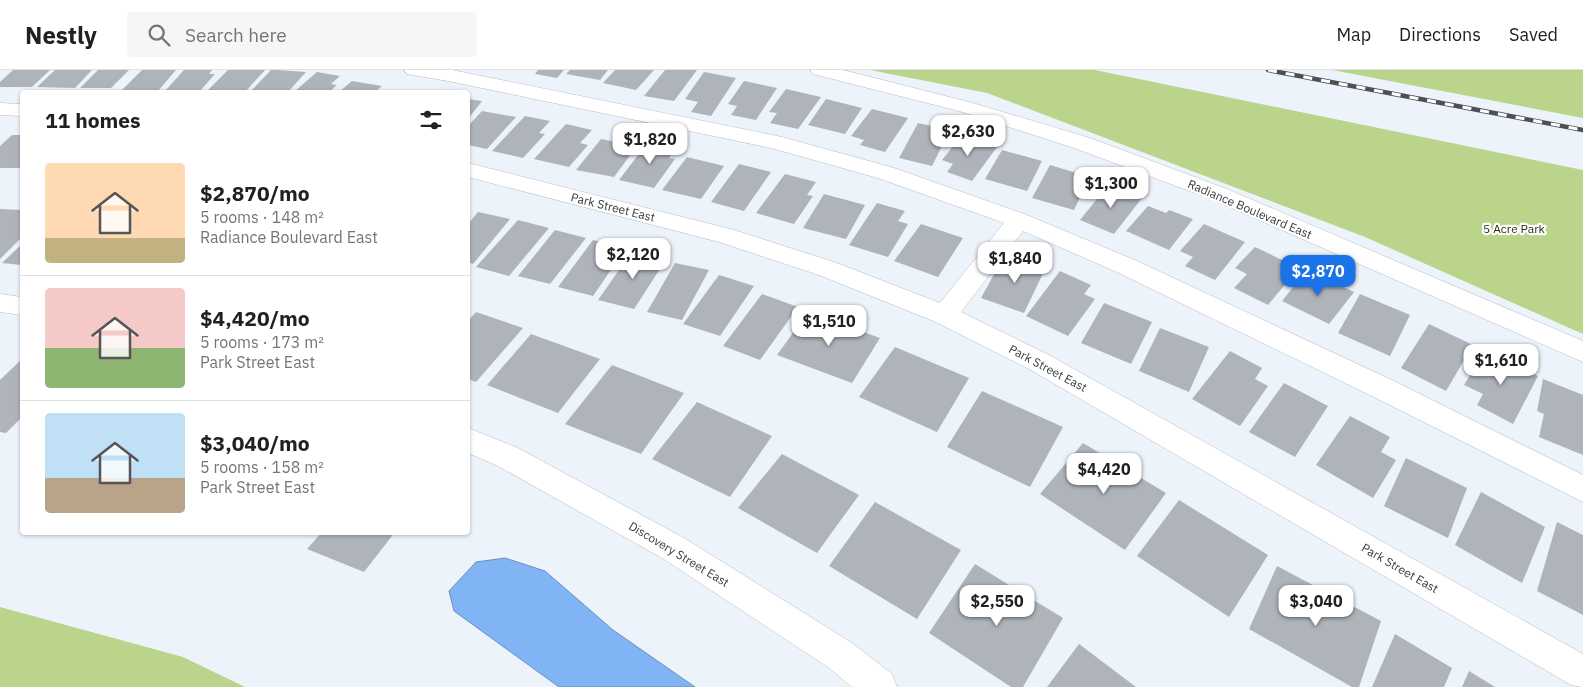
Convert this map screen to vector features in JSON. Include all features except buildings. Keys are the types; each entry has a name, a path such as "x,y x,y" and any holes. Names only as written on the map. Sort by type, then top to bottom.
{"street":[{"path":"414,70 451,73 774,142 886,173 1019,220 1128,267 1386,390 1583,489"},
{"name":"Radiance Boulevard East","path":"820,70 966,106 1082,143 1219,194 1583,352"},
{"path":"430,90 451,73"},
{"path":"0,109 20,110"},
{"name":"Park Street East","path":"470,171 726,236 828,269 945,315 1039,362 1583,673"},
{"path":"945,315 1019,220"},
{"path":"0,303 20,306"},
{"name":"Discovery Street East","path":"470,441 508,457 673,548 840,655 879,687"}],"green space":[{"name":"5 Acre Park","path":"870,70 1095,70 1583,170 1583,334 1365,237 987,93"},
{"path":"1332,70 1583,70 1583,118"},
{"path":"0,607 183,657 245,687 0,687"}],"water":[{"path":"505,558 545,571 613,630 695,687 559,687 454,611 449,591 476,562"}],"railway":[{"path":"1268,70 1583,130"}]}
